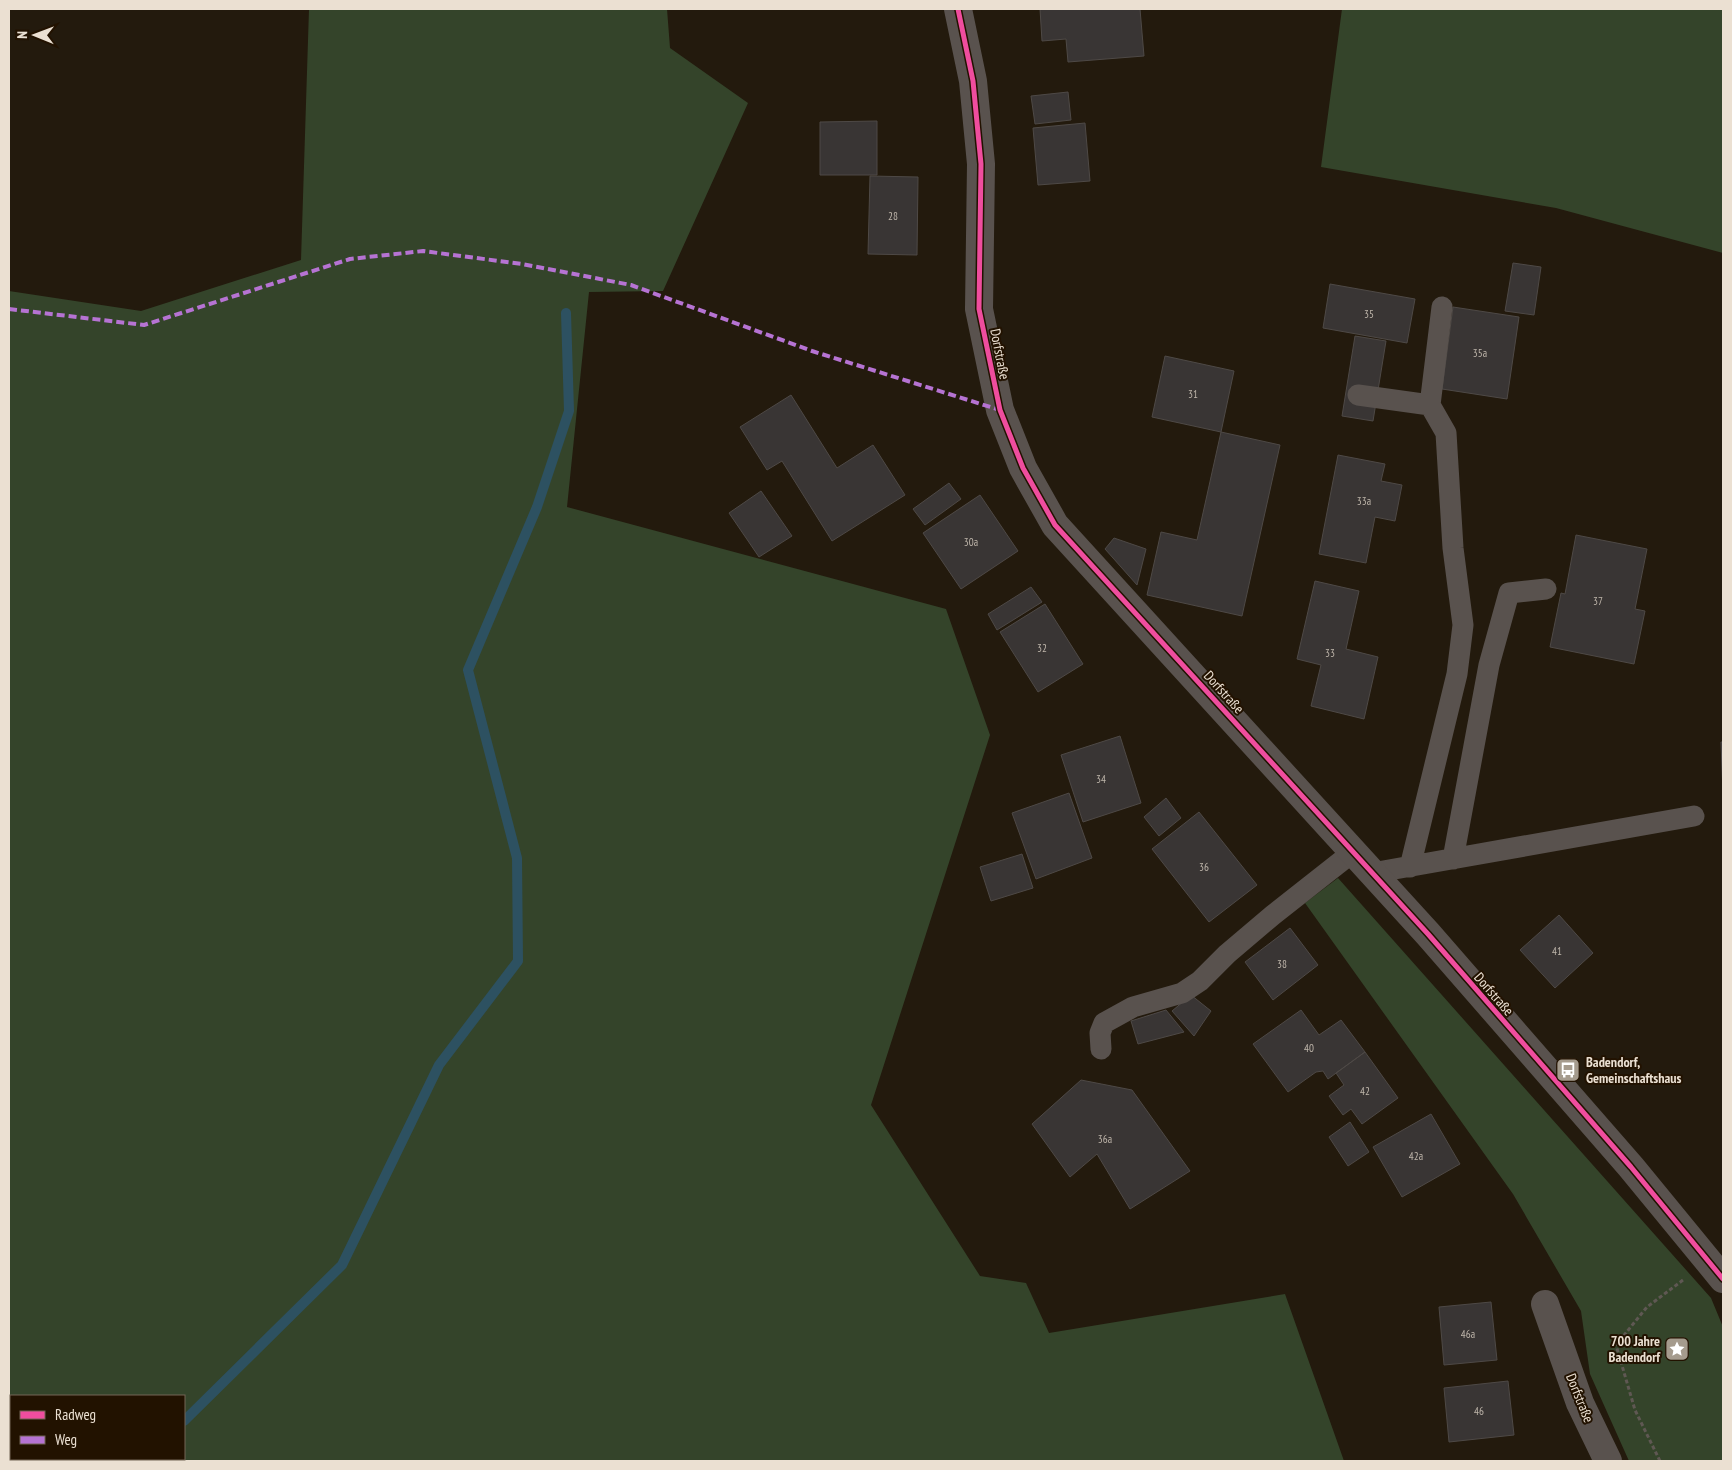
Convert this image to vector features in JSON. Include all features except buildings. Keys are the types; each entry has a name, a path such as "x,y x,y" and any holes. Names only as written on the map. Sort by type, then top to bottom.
{"street":[{"name":"Dorfstraße","path":"958,9 972,81 981,164 980,309 1000,410 1023,468 1055,525 1372,873 1631,1168 1716,1270"},
{"name":"Dorfstraße","path":"1545,1304 1580,1402 1608,1461"}],"lane":[{"path":"1410,866 1457,674 1463,625 1453,548 1446,433 1430,405 1442,307"},
{"path":"1358,395 1430,405"},
{"path":"1453,859 1488,665 1509,593 1546,590"},
{"path":"1372,873 1694,816"},
{"path":"1101,1049 1100,1032 1104,1023 1133,1007 1182,993 1200,981 1227,954 1273,915 1353,852"}],"path":[{"path":"1660,1461 1635,1410 1616,1345 1647,1307 1716,1270"}],"green space":[{"path":"309,9 667,9 670,48 748,103 663,291 589,292 567,507 946,609 990,735 871,1105 980,1276 1026,1283 1049,1333 1285,1294 1344,1461 9,1461 9,291 141,311 301,260"},
{"path":"1342,9 1723,9 1723,253 1556,208 1321,167"},
{"path":"1338,878 1711,1298 1723,1327 1723,1461 1629,1461 1590,1374 1581,1311 1513,1194 1305,903"}],"waterway":[{"path":"185,1420 342,1265 439,1065 518,961 517,858 468,670 537,507 569,411 566,313"}],"marked path":[{"path":"9,309 144,325 350,259 423,251 522,264 631,285 812,351 1000,410"}],"cycle path":[{"path":"958,9 973,81 981,164 979,309 1000,410 1023,468 1055,525 1428,934 1631,1167 1723,1279"}],"place":[{"name":"Badendorf, Gemeinschaftshaus","path":"1568,1070"},
{"name":"700 Jahre Badendorf","path":"1677,1349"}]}
